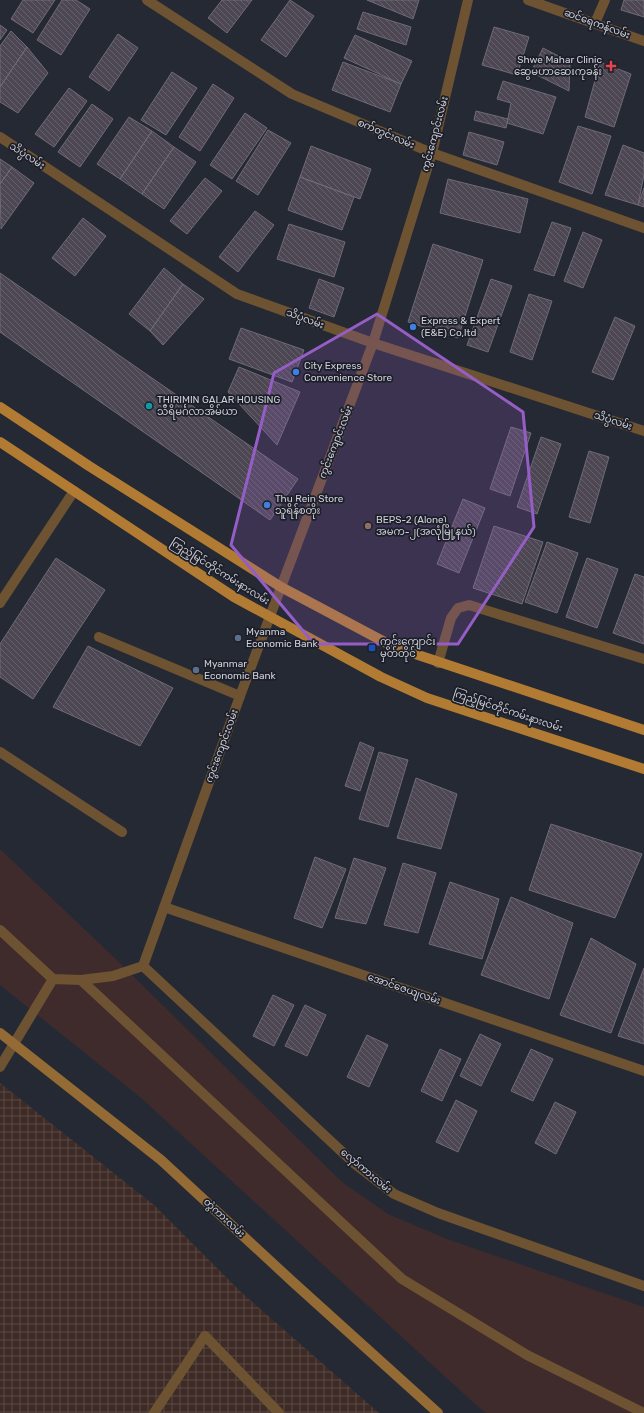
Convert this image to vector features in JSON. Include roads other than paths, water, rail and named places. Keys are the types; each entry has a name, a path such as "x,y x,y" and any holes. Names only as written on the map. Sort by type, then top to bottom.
{"main road":[{"name":"ကြည့်မြင်တိုင်ကမ်းနားလမ်း","path":"0,407 89,466 281,587 394,647 438,663 644,730"},
{"name":"ကြည့်မြင်တိုင်ကမ်းနားလမ်း","path":"0,442 234,597 381,677 427,698 644,769"},
{"name":"တွဲကားလမ်း","path":"0,1033 161,1160 438,1413"}],"street":[{"name":"စက်တွင်းလမ်း","path":"147,0 292,94 432,153 644,228"},
{"name":"ကွင်းကျောင်းလမ်း","path":"143,966 240,696 373,343 432,153 468,0"},
{"name":"ဆင်ရေကန်လမ်း","path":"528,0 644,41"},
{"path":"595,23 605,0"},
{"name":"သိပ္ပံလမ်း","path":"0,137 237,294 373,343 644,431"},
{"path":"0,603 74,492"},
{"path":"438,663 451,618 458,608 469,604 644,659"},
{"path":"99,637 240,696"},
{"path":"0,752 122,832"},
{"name":"အောင်ဇေယျလမ်း","path":"164,907 644,1071"},
{"path":"0,930 53,978 81,980 113,976 143,966"},
{"name":"လှော်ကားလမ်း","path":"143,966 355,1164 394,1194 438,1213 644,1286"},
{"path":"0,1067 53,978"},
{"path":"81,980 402,1279 527,1355 644,1413"},
{"path":"154,1413 205,1336 279,1413"}],"place":[{"name":"Shwe Mahar Clinic ဆွေမဟာဆေးကုခန်း","path":"611,66"},
{"name":"Express & Expert (E&E) Co,ltd","path":"413,327"},
{"name":"City Express Convenience Store","path":"296,372"},
{"name":"THIRIMIN GALAR HOUSING သီရိမင်္ဂလာအိမ်ယာ","path":"149,406"},
{"name":"Thu Rein Store သူရိန်စတိုး","path":"267,505"},
{"name":"BEPS-2 (Alone) အမက-၂(အလုံမြို့နယ်)","path":"368,526"},
{"name":"Myanma Economic Bank","path":"238,638"},
{"name":"ကွင်းကျောင်း မှတ်တိုင်","path":"372,648"},
{"name":"Myanmar Economic Bank","path":"196,670"}]}
